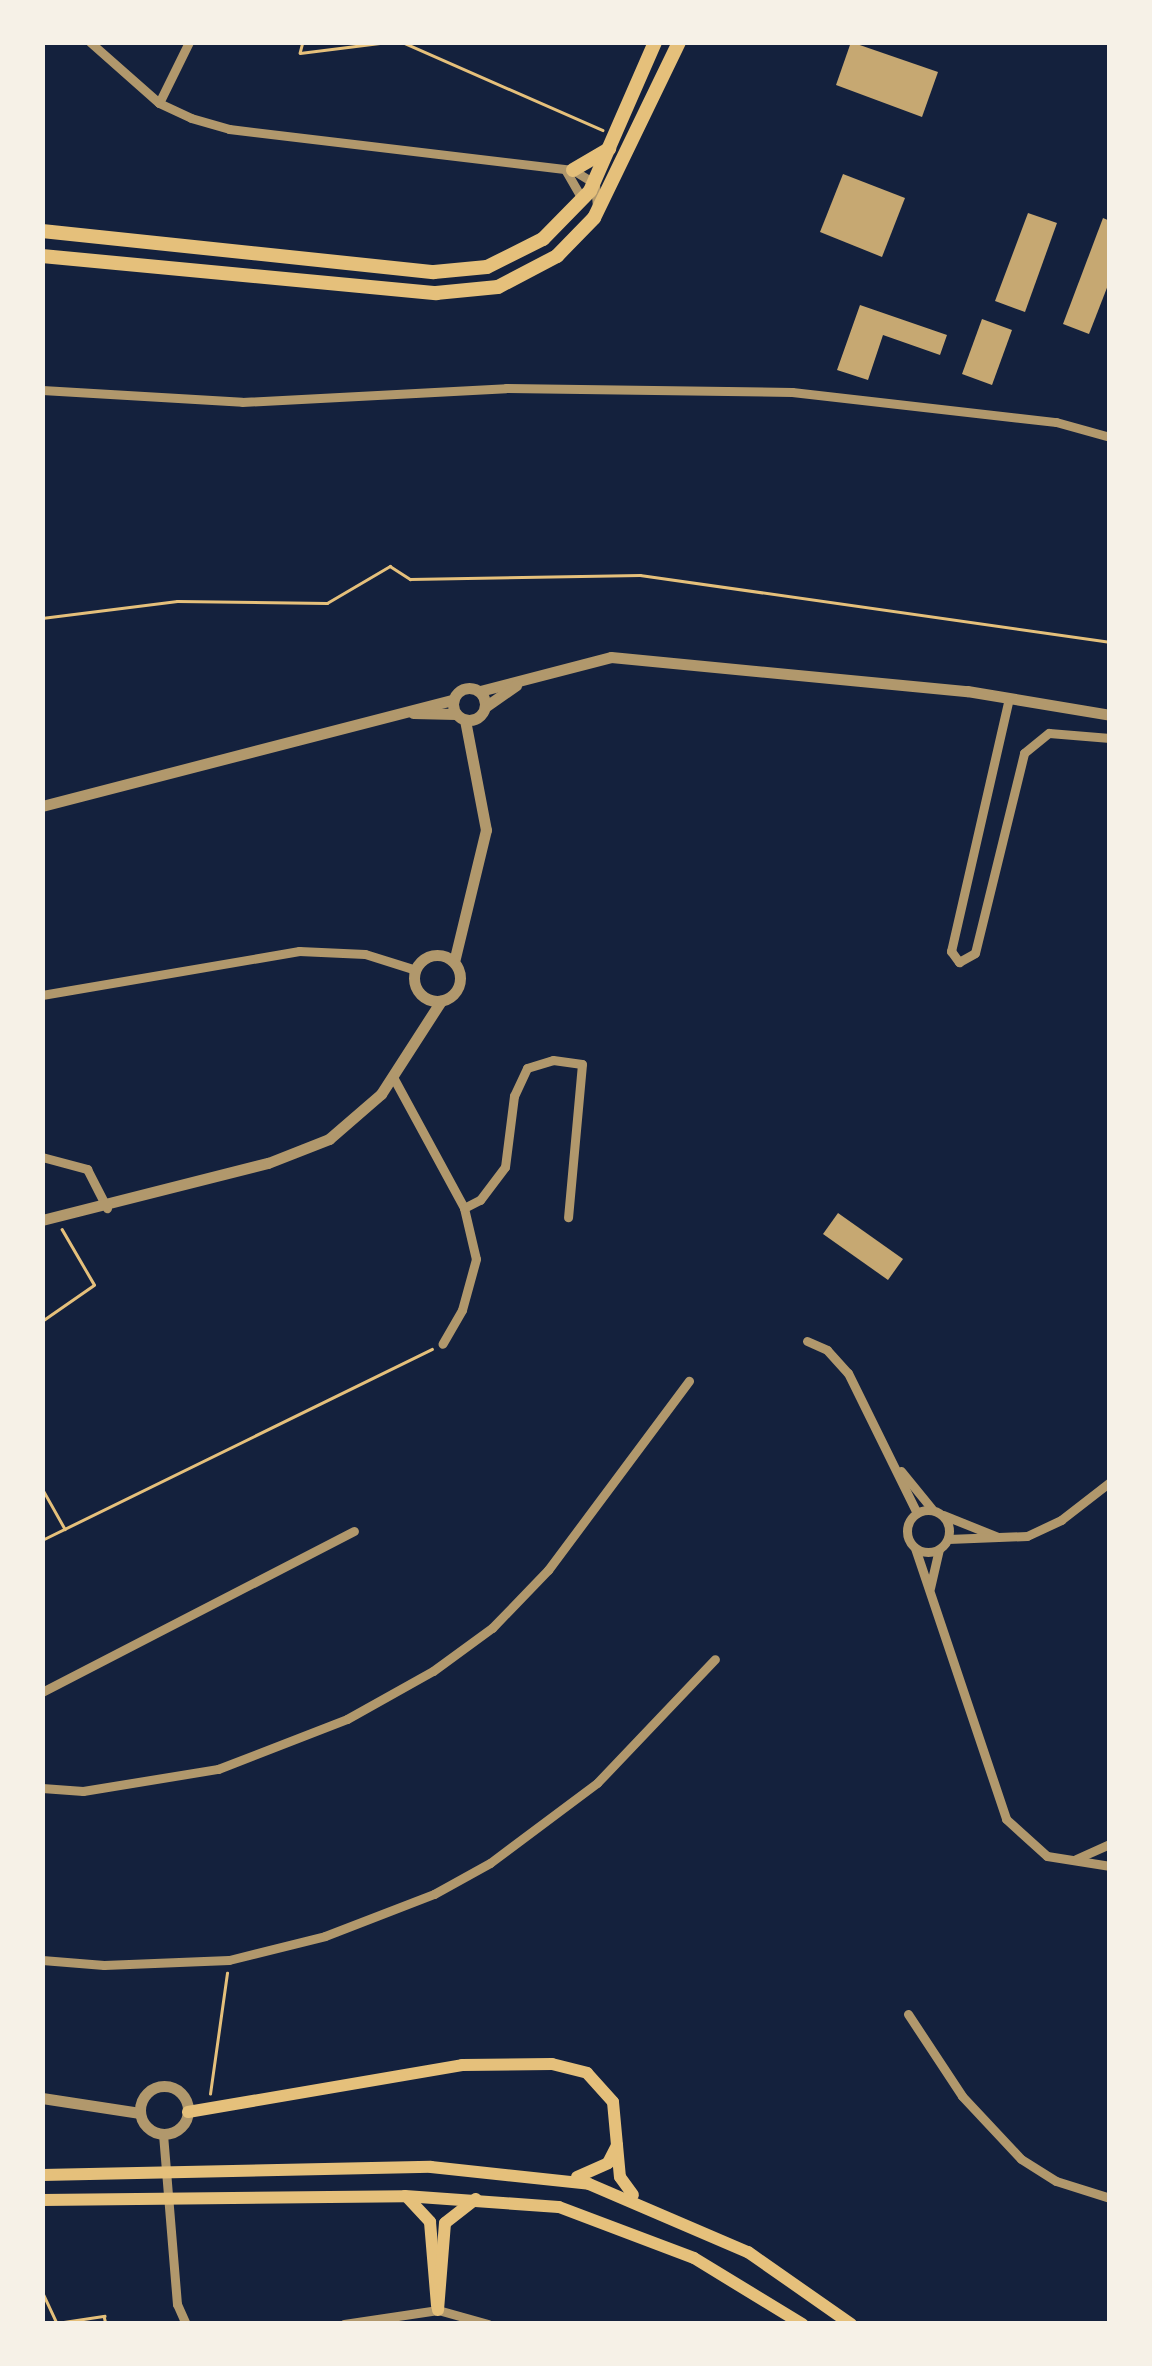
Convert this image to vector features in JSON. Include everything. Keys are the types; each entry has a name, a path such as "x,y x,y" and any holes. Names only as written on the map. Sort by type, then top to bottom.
{"main road":[{"path":"42,232 463,271 526,250 581,203 595,184 615,141 654,42"},
{"path":"42,256 465,294 540,268 594,218 679,42"},
{"path":"566,168 615,141"},
{"path":"188,2112 358,2079 529,2061 597,2080 613,2102 620,2177 642,2203"},
{"path":"560,2178 600,2169 617,2143"},
{"path":"42,2175 430,2167 560,2178 642,2203 748,2252 851,2324"},
{"path":"405,2196 430,2222 438,2310"},
{"path":"42,2200 405,2196 478,2198 560,2207 620,2224 738,2280 802,2324"},
{"path":"438,2310 446,2223 478,2198"}],"street":[{"path":"90,42 159,102 230,129 566,168 595,184 594,218"},
{"path":"159,102 189,42"},
{"path":"566,168 579,184 581,203"},
{"path":"42,390 242,402 506,388 792,392 1056,422 1110,437"},
{"path":"42,806 453,700 462,688 480,692 611,657 1009,698 1110,715"},
{"path":"394,713 460,717 482,711 527,677"},
{"path":"475,765 482,711 480,692"},
{"path":"1009,698 950,950 959,962 974,952 1024,753 1049,733 1110,738"},
{"path":"42,1220 107,1208 301,1152 349,1126 392,1077 419,1029 460,982 454,962 486,830 475,765 453,700"},
{"path":"416,970 436,955 460,927"},
{"path":"42,995 97,990 299,951 364,954 416,970"},
{"path":"436,955 454,962"},
{"path":"416,970 424,997 419,1029"},
{"path":"424,997 440,1001"},
{"path":"464,1208 480,1200 505,1167 514,1096 527,1068 553,1060 582,1064 568,1217"},
{"path":"392,1077 464,1208 476,1259 462,1310 442,1344"},
{"path":"42,1157 87,1169 107,1208"},
{"path":"806,1341 827,1350 848,1373 916,1513"},
{"path":"42,1788 84,1791 218,1769 347,1719 433,1671 492,1628 548,1570 689,1381"},
{"path":"894,1461 938,1512 948,1539"},
{"path":"930,1596 939,1549 948,1539 1005,1540 1061,1520 1110,1482"},
{"path":"916,1513 938,1512 1005,1540"},
{"path":"916,1513 906,1532 915,1548 1006,1818 1033,1849 1110,1866"},
{"path":"42,1692 354,1531"},
{"path":"915,1548 939,1549"},
{"path":"42,1960 104,1965 229,1960 370,1920 490,1863 596,1783 716,1660"},
{"path":"1073,1860 1110,1844"},
{"path":"908,2014 962,2096 1020,2159 1056,2181 1110,2198"},
{"path":"164,2086 184,2096 188,2112 180,2128 162,2134 150,2130 140,2112 143,2097 164,2086"},
{"path":"42,2098 140,2112"},
{"path":"162,2134 177,2304 186,2324"},
{"path":"344,2324 438,2310 488,2324"}],"path":[{"path":"303,42 300,53 387,42"},
{"path":"402,42 615,141"},
{"path":"42,618 177,601 327,603 390,566 410,578 640,575 1110,642"},
{"path":"42,1321 94,1285 57,1220"},
{"path":"42,1540 442,1344"},
{"path":"42,1488 65,1528"},
{"path":"208,2110 229,1960"},
{"path":"42,2291 58,2323 104,2316 106,2324"}],"building":[{"path":"851,42 938,72 922,117 836,85"},
{"path":"843,174 905,198 882,257 820,232"},
{"path":"1028,213 1057,223 1025,312 995,301"},
{"path":"1103,218 1110,221 1110,280 1089,334 1063,324"},
{"path":"860,305 947,335 940,355 883,335 868,380 837,370"},
{"path":"982,319 1012,330 992,385 962,374"},
{"path":"838,1213 903,1259 888,1280 823,1234"}]}
